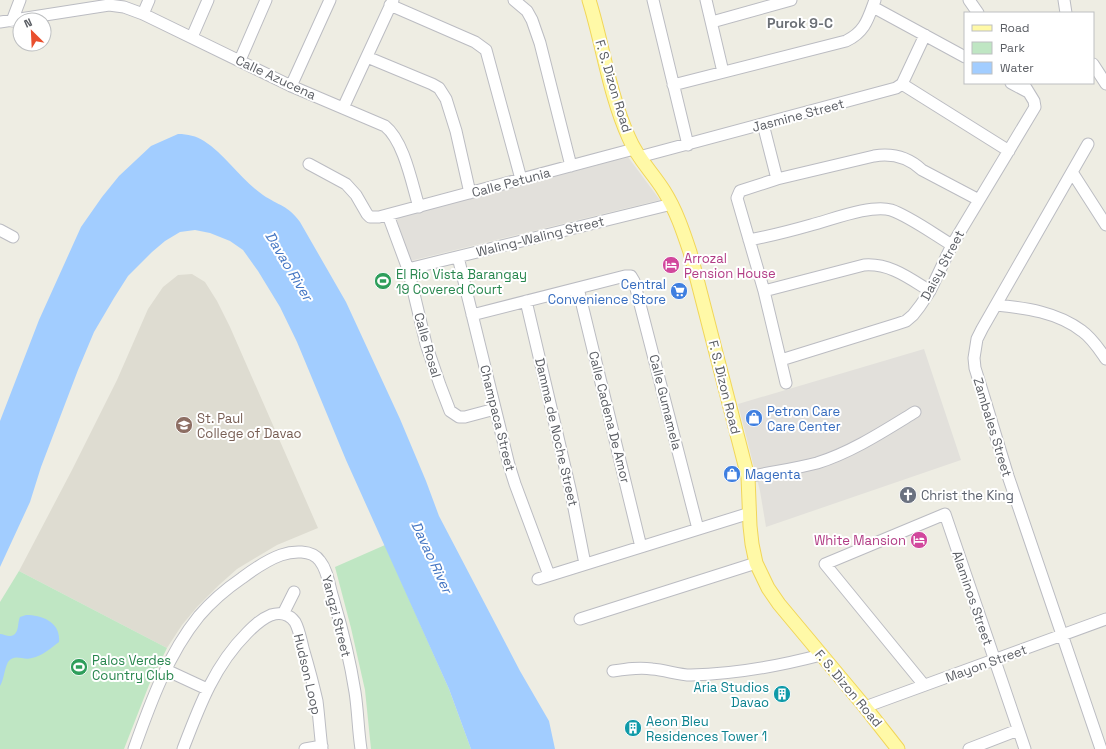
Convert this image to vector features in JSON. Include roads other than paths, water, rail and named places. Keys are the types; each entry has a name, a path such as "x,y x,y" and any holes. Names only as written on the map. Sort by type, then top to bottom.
{"main road":[{"name":"F. S. Dizon Road","path":"589,0 608,76 622,119 637,153 664,190 672,204 690,252 748,477 752,544 756,563 768,588 779,604 898,749"}],"street":[{"path":"15,12 20,0"},
{"path":"143,14 149,0"},
{"path":"192,37 208,0"},
{"path":"240,60 266,0"},
{"path":"291,86 330,0"},
{"path":"514,0 527,11 540,42 571,166"},
{"path":"653,0 688,145"},
{"path":"706,0 722,72"},
{"path":"712,22 791,0"},
{"path":"969,0 977,12"},
{"path":"1064,0 1066,12"},
{"path":"343,108 391,3 475,42 486,50 521,179"},
{"path":"673,85 846,41 858,35 874,3 925,35 964,56"},
{"name":"Calle Azucena","path":"51,12 85,4 117,5 143,14 291,86 377,122 390,130 395,136 401,150 419,207"},
{"name":"Calle Azucena","path":"0,22 12,21"},
{"path":"925,35 902,84 1009,151"},
{"path":"367,57 432,84 439,88 443,93 456,131 470,193"},
{"path":"1094,66 1106,84"},
{"name":"Jasmine Street","path":"637,153 688,145 889,90 902,84"},
{"path":"1013,84 1030,94"},
{"path":"1024,84 1030,94"},
{"name":"Daisy Street","path":"781,360 906,321 913,315 930,291 952,245 1035,108 1035,103 1030,94"},
{"path":"763,124 777,179"},
{"name":"Zambales Street","path":"1088,144 996,305 978,339 974,358 975,368 1008,476 1101,749"},
{"name":"Calle Petunia","path":"388,215 571,166 637,153"},
{"path":"786,383 764,290 737,198 740,192 777,179 874,156 891,155 899,156 907,160 979,200"},
{"path":"309,164 346,184 352,189 367,214 370,216 379,217 388,215"},
{"path":"1072,172 1106,225"},
{"name":"Waling-Waling Street","path":"408,269 672,204"},
{"path":"749,240 771,236 859,212 882,209 891,210 902,215 952,245"},
{"name":"Calle Rosal","path":"388,215 408,269 426,344 450,410 458,417 465,417 495,409"},
{"path":"0,230 13,237"},
{"name":"Champaca Street","path":"458,256 514,484 543,577 585,564"},
{"path":"764,290 873,264 890,268 930,291"},
{"name":"Calle Gumamela","path":"578,288 626,276 631,276 634,282 698,529"},
{"path":"472,315 578,288"},
{"name":"Calle Cadena De Amor","path":"578,288 641,547"},
{"name":"Damma de Noche Street","path":"526,301 567,477 585,564"},
{"path":"996,305 1030,309 1068,322 1083,331 1106,359"},
{"path":"748,477 815,463 832,457 874,437 915,412"},
{"path":"585,564 750,513"},
{"name":"Alaminos Street","path":"924,685 825,564 944,514 1025,749"},
{"name":"Yangzi Street","path":"134,749 166,670 184,638 199,616 216,598 254,569 275,557 295,552 313,555 320,560 325,569 342,631 355,692 361,749"},
{"path":"580,619 756,563"},
{"path":"183,749 198,709 222,662 254,625 268,616 283,614 294,592"},
{"name":"Hudson Loop","path":"283,614 290,617 295,623 301,642 316,701 322,748"},
{"name":"Mayon Street","path":"865,707 1106,619"},
{"path":"613,671 651,668 675,674 707,674 744,670 821,655"},
{"path":"166,670 207,689"},
{"path":"969,749 1018,730"},
{"path":"305,749 322,748"}],"water":[{"name":"Davao River","path":"178,134 189,135 204,141 219,153 255,189 287,209 296,216 300,222 346,302 400,419 439,516 520,671 549,721 555,749 471,749 449,689 346,460 297,342 280,307 243,250 230,241 210,233 195,230 180,232 165,241 128,276 114,298 94,332 41,467 30,502 0,567 0,421 39,320 81,227 102,197 119,176 151,146"},
{"path":"26,615 44,618 54,625 59,635 59,642 39,656 29,659 11,659 8,662 0,686 0,634 9,636 13,635 17,631 20,617"}],"place":[{"name":"Arrozal Pension House","path":"671,265"},
{"name":"El Rio Vista Barangay 19 Covered Court","path":"383,281"},
{"name":"Central Convenience Store","path":"679,291"},
{"name":"Petron Care Care Center","path":"754,418"},
{"name":"St. Paul College of Davao","path":"184,425"},
{"name":"Magenta","path":"732,474"},
{"name":"Christ the King","path":"908,495"},
{"name":"White Mansion","path":"919,540"},
{"name":"Palos Verdes Country Club","path":"79,667"},
{"name":"Aria Studios Davao","path":"782,694"},
{"name":"Aeon Bleu Residences Tower 1","path":"633,728"}],"district":[{"name":"Purok 9-C","path":"800,23"}]}
